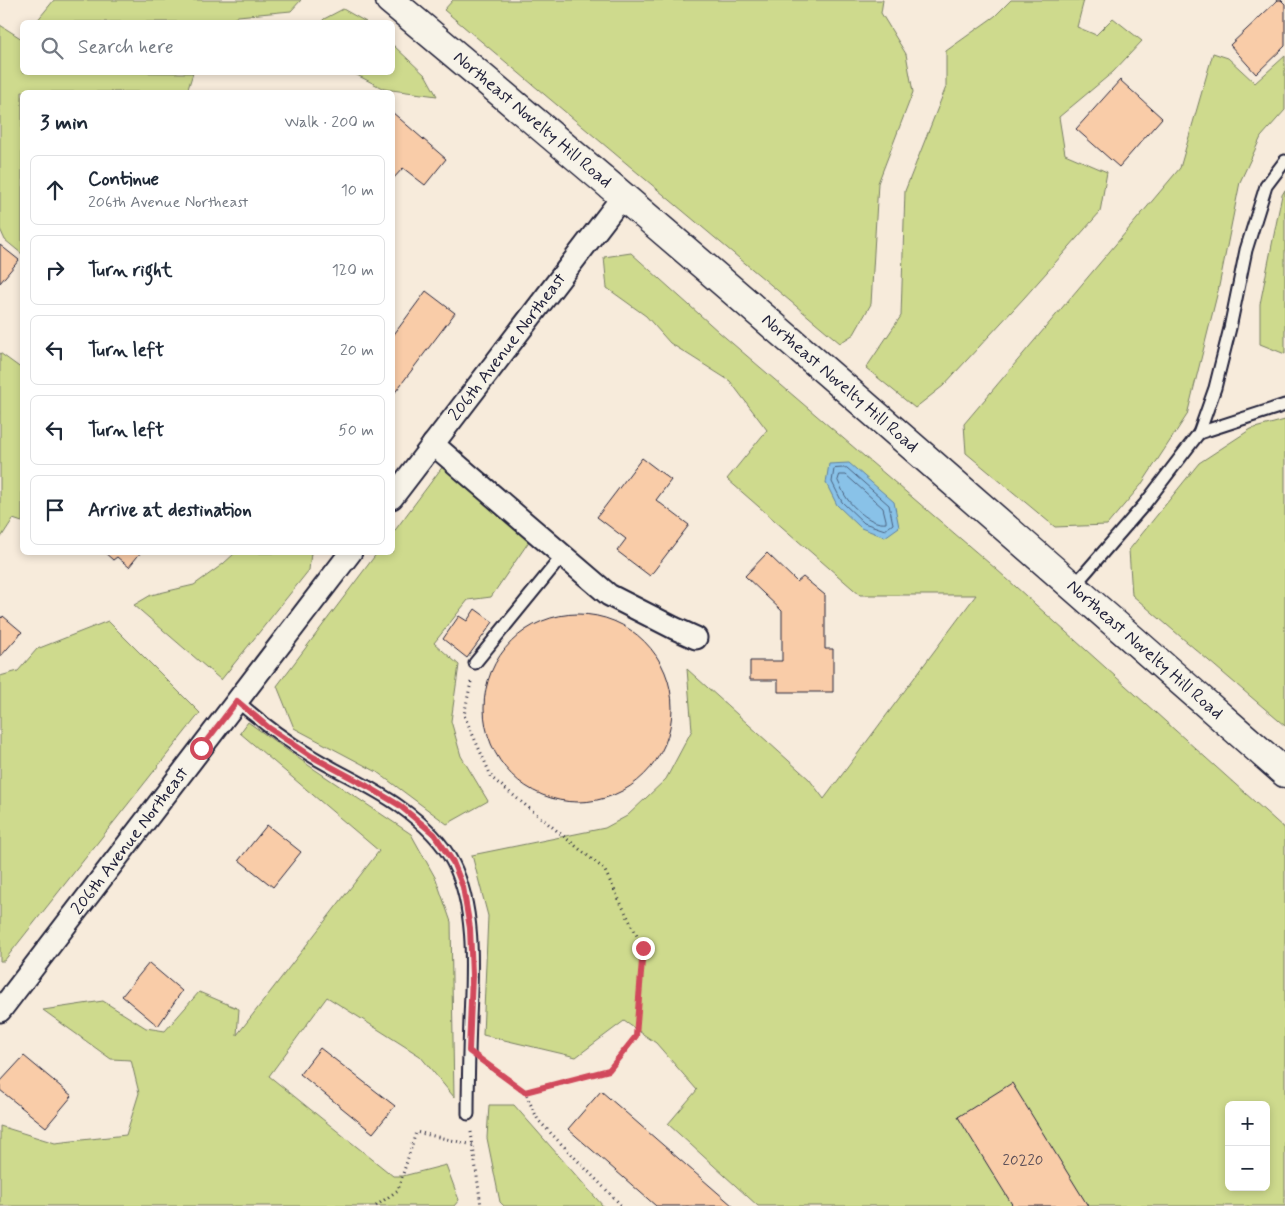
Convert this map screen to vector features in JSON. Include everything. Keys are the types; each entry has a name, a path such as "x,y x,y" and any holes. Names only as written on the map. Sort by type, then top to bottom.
{"main road":[{"name":"Northeast Novelty Hill Road","path":"390,0 623,196 1285,773"}],"street":[{"name":"206th Avenue Northeast","path":"395,494 623,196"},
{"path":"433,444 609,595 696,638"},
{"name":"206th Avenue Northeast","path":"0,1012 349,555"}],"lane":[{"path":"1073,587 1144,505 1200,434 1215,388 1246,250 1263,195 1266,186 1285,161"},
{"path":"1200,434 1285,405"},
{"path":"475,663 562,555"},
{"path":"237,701 269,728 311,756 399,805 434,834 453,862 463,887 470,928 472,975 468,1114"}],"path":[{"path":"475,663 464,715 492,778 604,869 643,948 636,1036 609,1070 525,1092"},
{"path":"469,1051 525,1092 538,1120 622,1206"},
{"path":"376,1206 398,1190 416,1132 473,1145 481,1206"}],"green space":[{"path":"54,0 301,0 291,11 238,16 231,20 38,20"},
{"path":"453,0 883,0 881,13 906,54 913,92 878,183 871,304 854,334 840,343 444,10"},
{"path":"1011,0 1084,0 1077,27 1096,35 1113,18 1142,41 1113,72 1059,117 1065,154 1107,172 1100,212 943,386 915,408 866,368 901,316 905,191 946,87 946,51 995,16"},
{"path":"343,9 362,20 323,20"},
{"path":"0,25 20,38 20,75 192,75 188,90 20,90 20,252 5,240 0,229"},
{"path":"395,47 426,76 437,96 395,90 384,89 357,75 395,75"},
{"path":"1213,53 1228,58 1255,83 1285,56 1285,110 1261,137 1240,182 1218,291 1187,415 1141,485 1107,525 1055,527 966,453 964,424 1180,168"},
{"path":"1285,190 1285,354 1260,344 1260,304 1282,195"},
{"path":"631,253 719,332 996,569 1285,829 1285,1206 758,1206 668,1124 697,1090 656,1043 624,1021 576,1057 483,1035 488,916 472,855 605,828 627,816 666,779 692,730 687,669 809,779 824,799 976,595 860,595 727,479 767,430 730,381 670,343 646,316 607,288 604,257"},
{"path":"0,353 20,368 20,521 13,519 0,539"},
{"path":"1285,420 1285,726 1132,595 1129,550 1199,463 1251,429"},
{"path":"446,462 530,540 491,597 468,600 434,643 459,665 451,721 461,756 488,801 447,824 377,772 294,728 277,686 375,555 395,555 395,530"},
{"path":"233,555 311,555 309,570 221,680 134,605 151,595 194,585"},
{"path":"108,621 200,713 4,961 0,961 0,676 18,671 37,649"},
{"path":"248,722 411,834 436,879 451,922 454,1097 420,1056 327,997 269,1076 393,1176 403,1176 446,1165 459,1200 454,1206 0,1206 0,1126 55,1143 126,1135 139,1093 131,1060 111,1059 43,1010 103,1001 146,1028 165,1031 199,992 239,1009 237,1035 379,851 240,733"},
{"path":"489,1105 514,1105 603,1206 504,1206 500,1202 487,1138"}],"water":[{"path":"849,463 894,502 899,527 885,537 861,528 837,505 826,483 829,464"}],"building":[{"path":"1278,0 1285,4 1285,46 1256,74 1230,45"},
{"path":"1120,80 1162,118 1119,167 1076,129"},
{"path":"395,115 446,159 425,185 403,168 395,177"},
{"path":"0,245 19,260 0,283"},
{"path":"426,291 455,313 395,392 395,333"},
{"path":"642,458 671,480 656,500 689,525 650,576 617,551 626,539 597,517"},
{"path":"767,553 797,582 803,577 825,595 825,649 833,649 833,692 778,692 778,680 750,680 750,661 782,661 782,611 745,576"},
{"path":"107,555 139,555 129,567 117,557 113,560"},
{"path":"475,609 493,622 467,658 443,639 459,616 467,621"},
{"path":"569,614 587,614 614,621 645,641 665,672 672,699 672,717 665,744 645,775 614,795 587,802 569,802 551,798 534,791 518,781 505,768 495,752 488,735 484,717 484,699 488,681 495,664 505,648 518,635 534,625 551,618"},
{"path":"0,616 2,618 3,616 22,632 0,657"},
{"path":"267,825 301,852 273,887 239,860"},
{"path":"149,963 182,991 158,1026 122,996"},
{"path":"320,1048 395,1106 373,1133 300,1074"},
{"path":"24,1056 72,1096 46,1127 0,1090 0,1082"},
{"path":"1012,1083 1088,1206 1013,1206 958,1117"},
{"path":"601,1091 733,1206 656,1206 568,1129"}],"route":[{"path":"201,748 237,701 269,728 311,756 399,805 434,834 453,862 463,887 470,928 472,975 469,1051 525,1092 609,1070 636,1036 643,948"}]}
